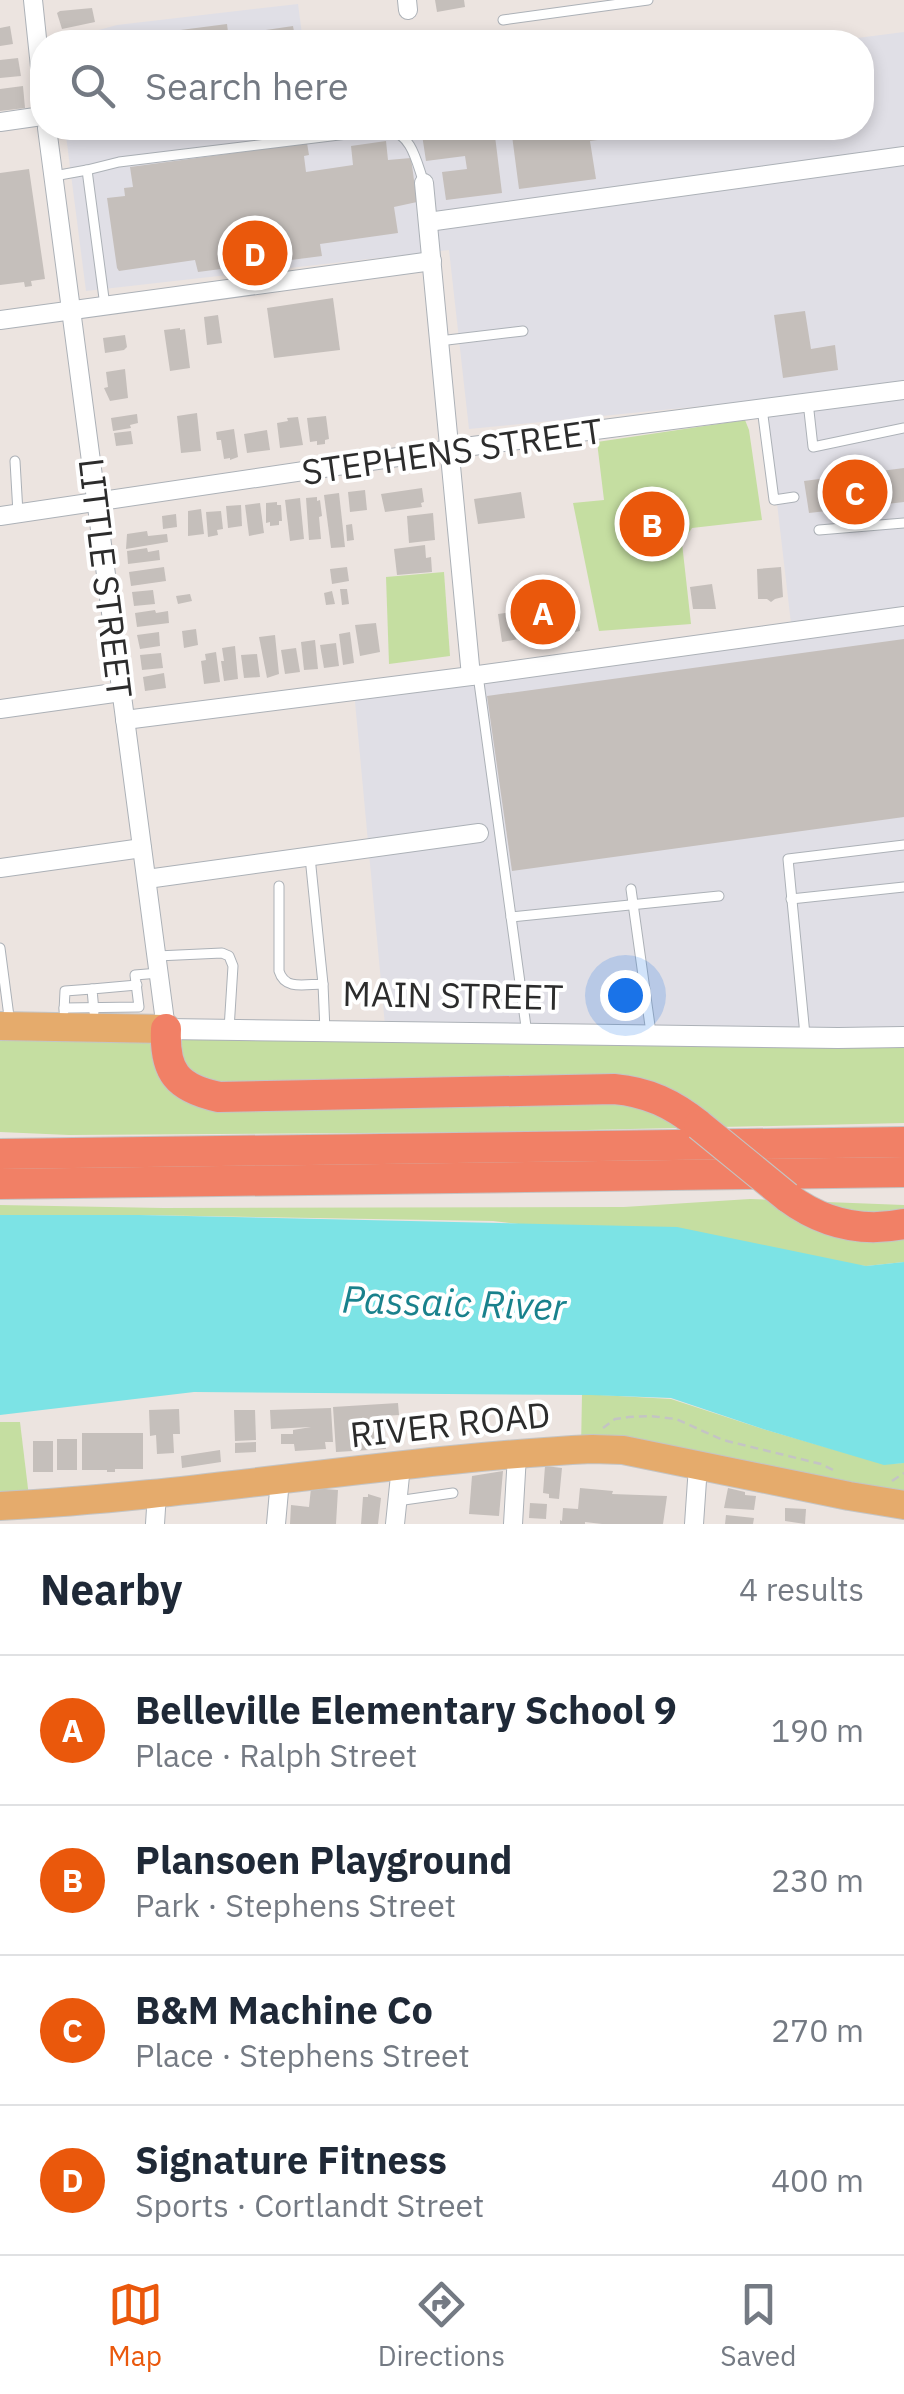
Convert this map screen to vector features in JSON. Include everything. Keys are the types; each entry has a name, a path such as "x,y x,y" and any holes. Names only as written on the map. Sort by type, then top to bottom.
{"highway":[{"path":"149,1013 176,1078 189,1088 220,1097 614,1089 650,1096 675,1108 816,1215 846,1226 881,1228 904,1224"},
{"path":"0,1150 161,1152 904,1142"},
{"path":"0,1184 904,1172"}],"main road":[{"name":"MAIN STREET","path":"5,1026 149,1013"},
{"name":"RIVER ROAD","path":"0,1506 598,1449 623,1450 904,1505"}],"street":[{"path":"33,0 36,30"},
{"path":"0,122 30,118"},
{"name":"LITTLE STREET","path":"49,140 158,964 149,1013"},
{"path":"428,222 904,156"},
{"path":"424,183 475,676"},
{"path":"0,320 432,261"},
{"name":"STEPHENS STREET","path":"9,514 904,390"},
{"path":"124,720 904,616"},
{"path":"0,709 121,692"},
{"path":"147,879 310,864 478,833"},
{"path":"0,868 142,848"},
{"name":"MAIN STREET","path":"149,1013 229,1030 904,1037"},
{"path":"513,1524 517,1455"},
{"path":"396,1524 401,1466"},
{"path":"694,1524 698,1466"},
{"path":"276,1524 280,1480"},
{"path":"155,1524 158,1493"}],"lane":[{"path":"541,0 542,14"},
{"path":"503,20 592,4 648,0"},
{"path":"54,176 118,162 298,140"},
{"path":"406,140 424,183"},
{"path":"88,170 105,306"},
{"path":"439,340 523,331"},
{"path":"808,402 813,447 904,428"},
{"path":"762,408 774,500 794,497"},
{"path":"9,514 14,462"},
{"path":"820,530 904,522"},
{"path":"475,676 527,1034"},
{"path":"806,1038 788,859 904,845"},
{"path":"310,864 324,1031"},
{"path":"279,886 282,980 289,985 323,984"},
{"path":"792,900 904,887"},
{"path":"632,889 651,1036"},
{"path":"512,917 719,896"},
{"path":"0,948 5,1026"},
{"path":"149,1013 135,975 158,964 222,953 233,966 229,1030"},
{"path":"64,1018 65,992 136,985"},
{"path":"92,989 94,1018"},
{"path":"398,1501 453,1494"}],"path":[{"path":"598,1449 608,1422 650,1416 684,1422 743,1446 821,1464 843,1478"},
{"path":"884,1484 904,1474"}],"shaded area":[{"path":"298,4 301,30 99,30"},
{"path":"904,32 904,1044 386,1036 354,691 792,632 765,400 469,429 449,250 86,291 67,140 874,140 874,36"}],"green space":[{"path":"745,420 762,520 692,528 682,543 691,624 599,631 573,503 604,500 597,442"},
{"path":"444,572 450,656 389,664 386,577"},
{"path":"0,1031 904,1044 904,1123 499,1132 0,1132"},
{"path":"750,1199 904,1205 904,1262 866,1266 493,1221 0,1215 0,1205 624,1207"},
{"path":"582,1394 671,1399 884,1464 904,1463 904,1505 581,1449"},
{"path":"0,1422 20,1422 30,1505 0,1506"}],"water":[{"name":"Passaic River","path":"0,1215 677,1227 866,1266 904,1262 904,1463 884,1465 671,1398 194,1392 0,1415"}],"building":[{"path":"435,0 464,0 465,7 437,12"},
{"path":"92,8 95,22 62,29 57,13"},
{"path":"227,24 228,30 180,30"},
{"path":"10,26 13,44 0,46 0,28"},
{"path":"18,58 21,76 0,78 0,60"},
{"path":"23,86 25,108 0,111 0,89"},
{"path":"423,140 495,140 502,193 446,200 442,172 467,169 465,156 426,161"},
{"path":"513,140 598,140 590,141 596,179 519,189"},
{"path":"386,141 388,160 411,158 417,202 394,207 398,233 320,244 322,256 198,272 195,260 119,271 117,268 107,198 125,196 124,188 133,187 130,167 307,143 306,172 353,165 351,146"},
{"path":"29,169 45,279 31,281 32,286 25,287 24,282 0,285 0,173"},
{"path":"333,298 340,350 274,358 267,308"},
{"path":"805,311 811,349 835,345 838,370 783,378 774,315"},
{"path":"218,315 222,343 207,345 204,317"},
{"path":"185,329 190,368 170,371 164,330"},
{"path":"125,335 124,350 105,353 103,338"},
{"path":"125,369 128,398 110,401 104,388 108,387 106,372"},
{"path":"197,413 201,451 181,453 177,416"},
{"path":"137,414 138,423 130,425 131,428 113,431 111,418"},
{"path":"326,416 329,439 325,444 310,442 307,418"},
{"path":"298,417 303,445 280,448 277,423"},
{"path":"234,429 238,457 224,459 216,432"},
{"path":"267,430 270,450 247,453 244,434"},
{"path":"131,431 133,444 116,446 114,433"},
{"path":"904,468 904,502 809,513 804,481"},
{"path":"422,488 422,507 385,512 381,494"},
{"path":"365,490 367,510 350,512 348,492"},
{"path":"521,492 525,518 478,524 474,499"},
{"path":"339,493 345,547 331,548 324,495"},
{"path":"317,497 322,516 321,539 309,540 306,498"},
{"path":"300,498 304,539 290,541 285,500"},
{"path":"260,503 264,533 249,536 245,505"},
{"path":"266,503 281,505 282,521 270,526 270,522 266,523"},
{"path":"241,505 242,526 228,528 226,506"},
{"path":"201,509 204,534 188,536 188,511"},
{"path":"221,511 223,529 208,537 206,512"},
{"path":"433,513 435,540 409,543 407,516"},
{"path":"176,514 177,527 163,529 162,516"},
{"path":"352,524 354,540 347,541 346,525"},
{"path":"147,531 148,536 167,534 168,542 126,549 127,534"},
{"path":"425,545 432,572 397,575 394,549"},
{"path":"147,548 148,552 159,550 160,560 128,564 127,551"},
{"path":"164,567 166,581 131,586 129,572"},
{"path":"347,567 349,581 332,584 330,569"},
{"path":"781,567 783,597 771,602 758,599 757,569"},
{"path":"551,580 553,607 557,607 555,595 563,594 565,606 576,601 580,631 518,635 519,639 502,642 498,614 520,611 516,585"},
{"path":"712,584 716,609 693,609 690,587"},
{"path":"340,589 347,589 349,604 342,605"},
{"path":"153,590 155,604 134,606 132,592"},
{"path":"332,591 335,604 326,605 324,593"},
{"path":"190,594 192,601 178,604 176,596"},
{"path":"168,611 169,623 137,627 135,613"},
{"path":"376,623 380,652 360,656 355,625"},
{"path":"196,629 198,645 184,648 182,631"},
{"path":"159,632 160,646 140,649 137,635"},
{"path":"350,632 354,663 343,665 339,634"},
{"path":"275,635 279,674 267,678 259,637"},
{"path":"904,639 904,817 512,871 487,696"},
{"path":"315,640 318,669 304,670 301,642"},
{"path":"336,643 339,666 324,668 320,645"},
{"path":"235,646 238,679 224,681 222,648"},
{"path":"296,648 300,672 285,674 281,650"},
{"path":"216,652 220,682 204,684 201,661 206,660 205,654"},
{"path":"161,653 163,668 142,670 140,655"},
{"path":"257,654 260,677 244,678 241,655"},
{"path":"164,673 166,688 145,691 143,677"},
{"path":"398,1403 399,1415 384,1416 386,1449 336,1452 333,1407"},
{"path":"331,1408 333,1442 325,1442 326,1449 295,1451 294,1444 281,1444 281,1434 311,1427 271,1429 270,1410"},
{"path":"179,1409 180,1434 173,1434 174,1453 157,1454 156,1435 150,1436 149,1410"},
{"path":"234,1410 255,1410 256,1440 235,1441"},
{"path":"82,1433 143,1433 143,1469 82,1470"},
{"path":"57,1439 77,1439 77,1470 57,1470"},
{"path":"33,1441 53,1441 53,1472 33,1472"},
{"path":"256,1442 256,1452 235,1453 235,1443"},
{"path":"220,1450 221,1462 182,1468 181,1456"},
{"path":"545,1466 562,1468 559,1499 543,1493"},
{"path":"503,1471 499,1516 469,1514 472,1476"},
{"path":"311,1488 338,1490 336,1524 290,1524 291,1505 309,1507"},
{"path":"580,1488 613,1491 612,1494 667,1496 663,1524 560,1524 563,1508 578,1509"},
{"path":"728,1488 756,1496 754,1510 724,1508"},
{"path":"368,1494 381,1498 378,1524 361,1524 363,1497"},
{"path":"530,1503 547,1504 546,1519 529,1518"},
{"path":"785,1508 806,1509 805,1524 785,1521"},
{"path":"726,1515 754,1518 753,1524 725,1524"}],"place":[{"name":"Signature Fitness","path":"255,253"},
{"name":"B&M Machine Co","path":"855,492"},
{"name":"Plansoen Playground","path":"652,524"},
{"name":"Belleville Elementary School 9","path":"543,612"}]}
